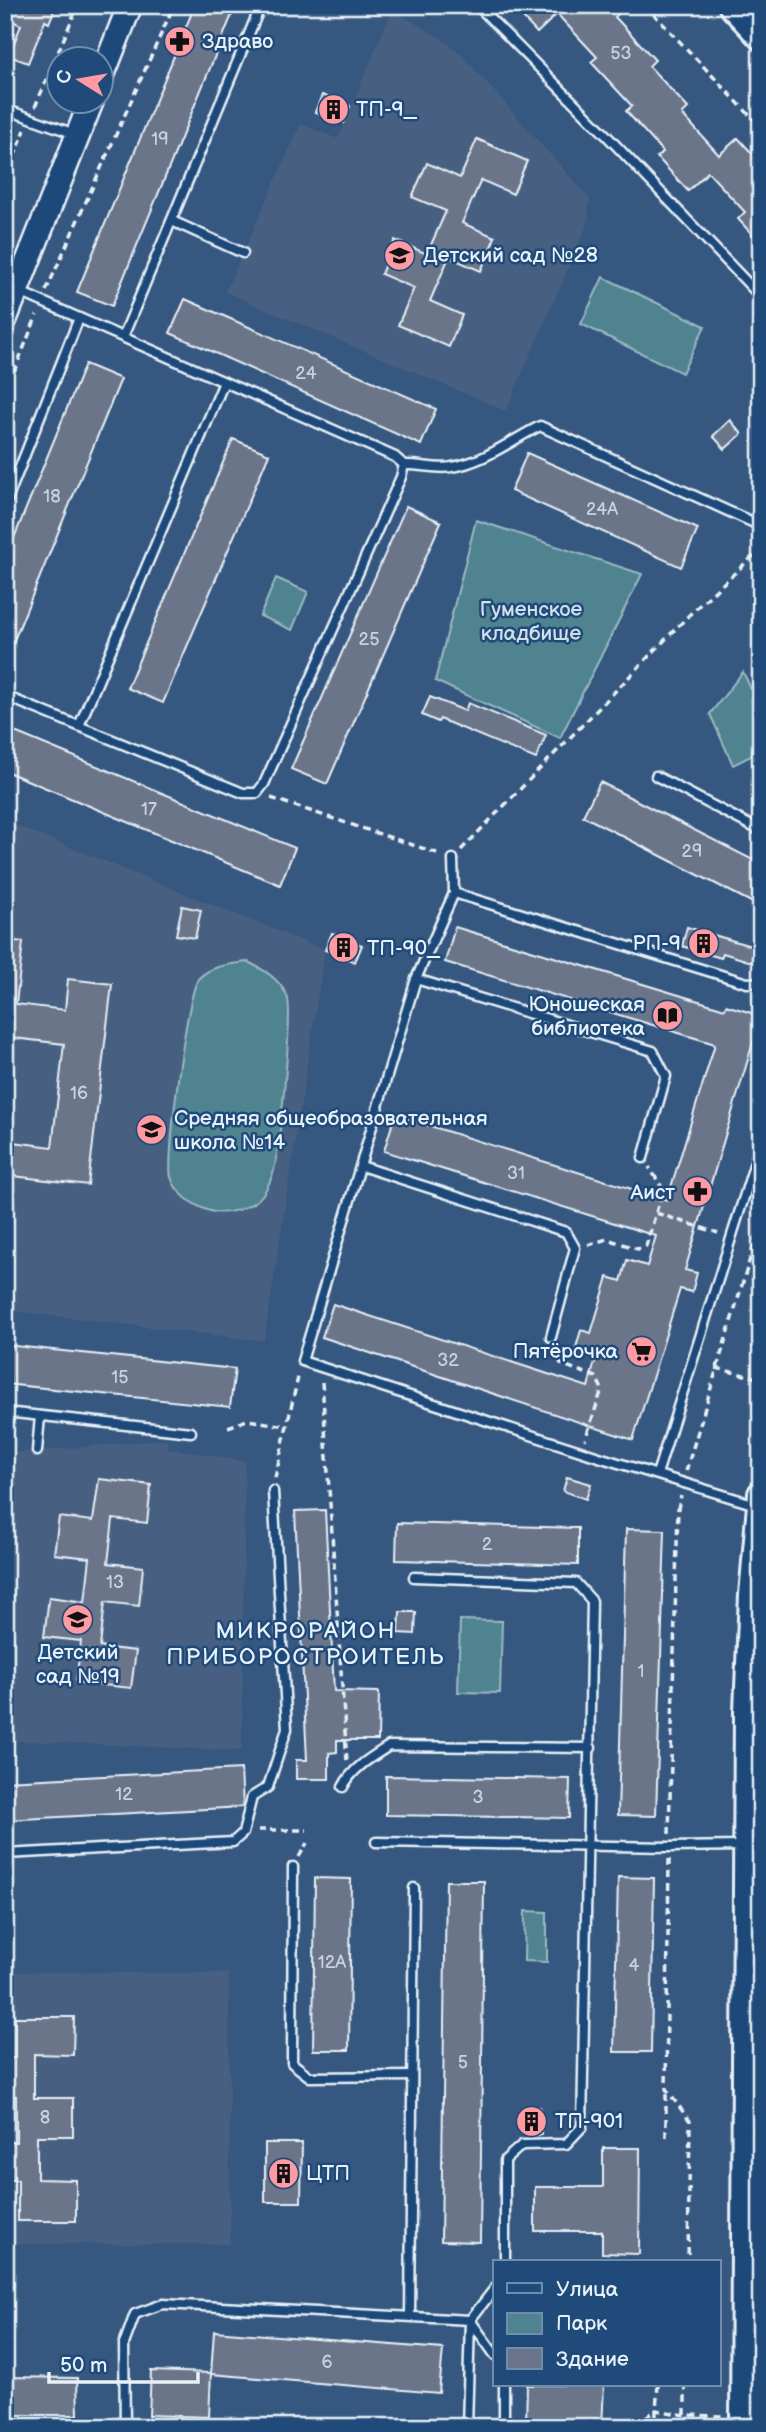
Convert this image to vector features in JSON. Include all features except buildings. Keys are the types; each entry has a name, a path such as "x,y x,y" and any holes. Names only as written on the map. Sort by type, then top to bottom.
{"main road":[{"path":"114,46 130,5"},
{"path":"731,5 761,37"},
{"path":"5,319 85,116"},
{"path":"743,2421 750,1647 760,1500"}],"lane":[{"path":"123,337 261,5"},
{"path":"477,5 607,136 760,297 761,375"},
{"path":"5,109 78,135"},
{"path":"172,221 243,253"},
{"path":"17,290 395,457 404,465 449,468 480,461 540,426 761,526"},
{"path":"5,505 79,318"},
{"path":"79,726 224,382"},
{"path":"5,696 243,793 257,793 270,772 401,478 404,465"},
{"path":"656,776 761,831"},
{"path":"453,859 454,893 416,979 302,1361 683,1483 760,1500"},
{"path":"454,893 747,984 761,982"},
{"path":"416,979 653,1051 666,1076 643,1158"},
{"path":"657,1474 761,1143"},
{"path":"361,1166 566,1232 575,1248 551,1337"},
{"path":"5,1412 191,1432"},
{"path":"37,1451 40,1416"},
{"path":"5,1854 233,1842 243,1833 252,1797 268,1787 287,1729 273,1491"},
{"path":"414,1577 576,1583 592,1601 582,2127 566,2144 522,2145 505,2160 505,2260"},
{"path":"343,1787 347,1778 369,1758 389,1746 591,1748"},
{"path":"376,1842 669,1847 748,1838"},
{"path":"293,1867 292,2063 310,2077 412,2076"},
{"path":"410,2316 414,1888"},
{"path":"467,2427 470,2320 493,2291"},
{"path":"125,2427 124,2344 135,2314 163,2304 470,2320"},
{"path":"470,2320 493,2352"},
{"path":"504,2386 504,2427"}],"path":[{"path":"5,179 78,5"},
{"path":"5,394 42,301 174,5"},
{"path":"645,5 761,127"},
{"path":"257,793 453,859 694,611 761,549"},
{"path":"575,1248 607,1239 638,1249 646,1246 663,1189 643,1158"},
{"path":"656,1213 754,1245"},
{"path":"666,2137 669,1847 678,1508 716,1368 761,1222"},
{"path":"551,1337 561,1364 596,1377 602,1390 581,1452"},
{"path":"273,1491 302,1361"},
{"path":"321,1367 347,1778"},
{"path":"716,1368 761,1379"},
{"path":"228,1427 247,1420 286,1426"},
{"path":"252,1830 307,1830"},
{"path":"666,2089 690,2121 688,2260"},
{"path":"656,2427 658,2386"},
{"path":"685,2386 685,2427"},
{"path":"640,2427 643,2419 656,2410 743,2421"}],"shaded area":[{"path":"392,10 441,38 460,53 590,199 587,225 506,411 225,292 301,124 338,139"},
{"name":"Средняя общеобразовательная школа №14","path":"5,821 325,950 264,1341 5,1310"},
{"path":"167,1439 167,1448 245,1461 242,1751 5,1740 5,1454"},
{"path":"5,1972 229,1973 230,2244 10,2244 5,2273"}],"green space":[{"path":"603,277 705,326 682,373 581,324"},
{"name":"Гуменское кладбище","path":"476,520 642,574 560,738 435,681"},
{"path":"276,578 308,592 292,630 260,616"},
{"path":"743,672 761,710 761,751 733,765 710,714"},
{"path":"248,962 275,979 287,996 289,1007 279,1136 274,1170 259,1199 231,1212 216,1212 192,1203 177,1189 171,1177 179,1075 189,1011 199,978 216,968"},
{"path":"460,1620 502,1621 500,1693 458,1692"},
{"path":"525,1911 547,1912 547,1962 524,1961"}],"place":[{"name":"Здраво","path":"179,41"},
{"name":"ТП-9_","path":"333,109"},
{"name":"Детский сад №28","path":"400,255"},
{"name":"РП-9","path":"704,943"},
{"name":"ТП-90_","path":"344,948"},
{"name":"Юношеская библиотека","path":"668,1016"},
{"name":"Средняя общеобразовательная школа №14","path":"151,1130"},
{"name":"Аист","path":"698,1192"},
{"name":"Пятёрочка","path":"641,1351"},
{"name":"Детский сад №19","path":"78,1620"},
{"name":"ТП-901","path":"532,2121"},
{"name":"ЦТП","path":"283,2173"}],"district":[{"name":"МИКРОРАЙОН ПРИБОРОСТРОИТЕЛЬ","path":"306,1644"}]}
